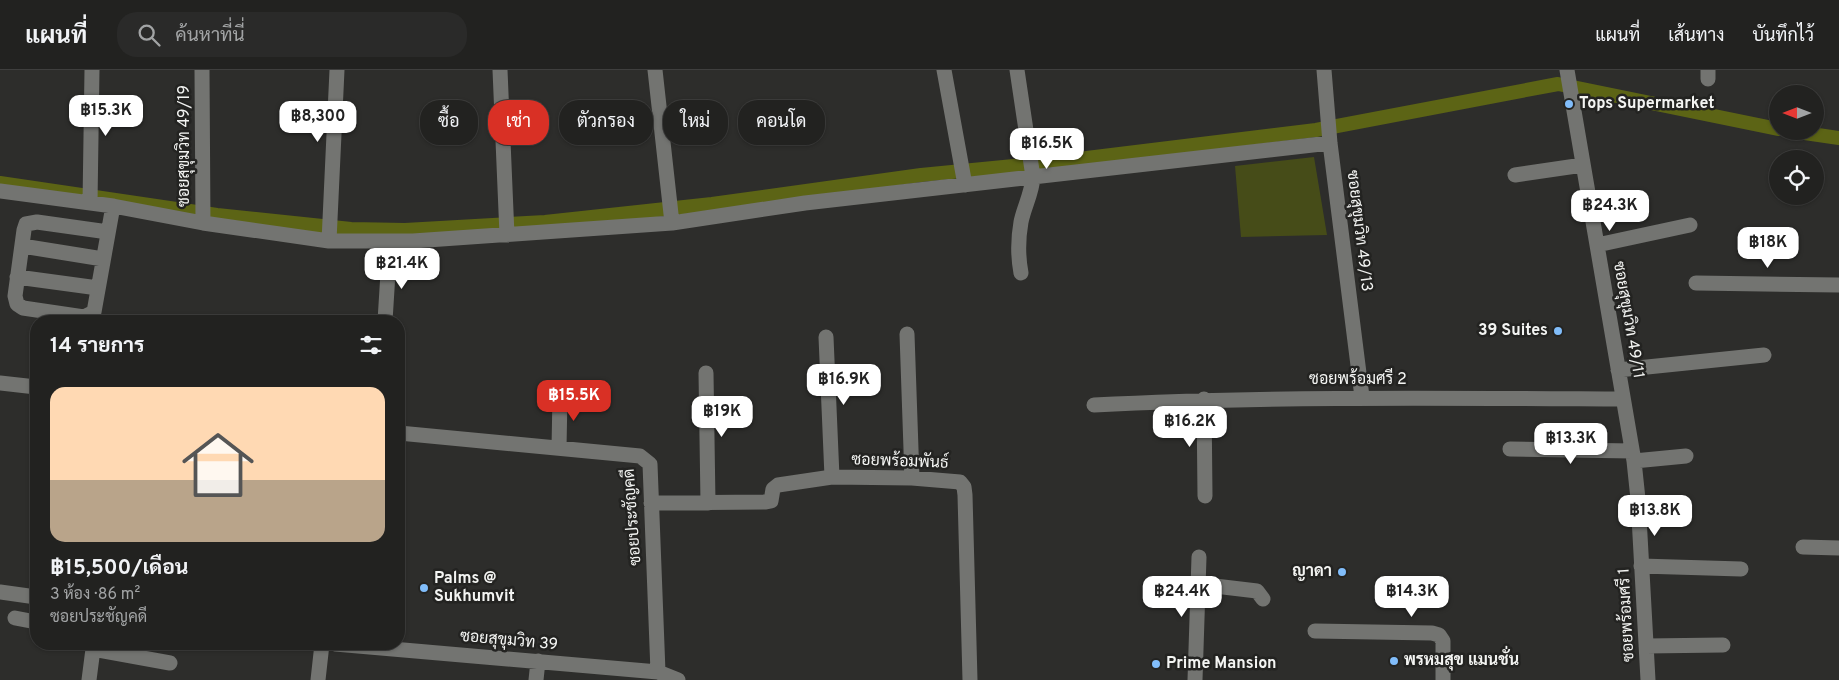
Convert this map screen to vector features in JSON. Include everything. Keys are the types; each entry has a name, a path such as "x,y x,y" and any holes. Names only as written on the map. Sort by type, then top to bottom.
{"street":[{"path":"90,203 92,70"},
{"name":"ซอยสุขุมวิท 49/19","path":"202,70 203,223"},
{"path":"329,241 337,70"},
{"path":"500,70 507,235"},
{"path":"655,70 672,223"},
{"path":"944,70 965,185"},
{"path":"1017,70 1033,177 1032,189 1021,223 1019,261 1021,273"},
{"name":"ซอยสุขุมวิท 49/13","path":"1324,70 1330,143 1362,397"},
{"name":"ซอยสุขุมวิท 49/11","path":"1567,70 1623,398"},
{"path":"0,191 112,206 203,223 329,241 413,241 672,223 805,203 1330,143"},
{"path":"1514,175 1583,165"},
{"path":"88,315 94,312 112,206"},
{"path":"70,315 23,308 17,304 15,296 26,224 32,222 108,232"},
{"path":"1597,244 1690,226"},
{"path":"22,246 103,259"},
{"path":"385,315 389,257"},
{"path":"18,277 98,288"},
{"path":"1696,283 1839,284"},
{"path":"907,334 912,478"},
{"path":"826,337 832,477"},
{"path":"1618,370 1764,355"},
{"path":"706,373 708,502"},
{"path":"0,384 30,386"},
{"path":"559,448 560,395"},
{"name":"ซอยพร้อมศรี 2","path":"1094,405 1204,399 1362,397 1623,398"},
{"name":"ซอยพร้อมศรี 1","path":"1623,398 1638,499 1648,680"},
{"path":"1204,399 1205,496"},
{"name":"ซอยประชัญคดี","path":"405,434 640,456 646,460 650,464 658,672"},
{"path":"1510,449 1633,456 1686,456"},
{"name":"ซอยพร้อมพันธ์","path":"651,503 766,502 771,501 773,489 778,484 832,477 912,478 960,482 964,487 968,565 970,680"},
{"path":"1803,546 1839,548"},
{"path":"1195,680 1199,557"},
{"path":"1642,566 1741,569"},
{"path":"1198,584 1257,590 1263,599"},
{"path":"0,592 30,596"},
{"path":"16,618 30,621"},
{"path":"1315,631 1432,633 1439,635 1443,641 1443,680"},
{"path":"1646,646 1723,645"},
{"name":"ซอยสุขุมวิท 39","path":"405,648 658,672 678,680"},
{"path":"89,680 92,650"},
{"path":"110,650 170,663"},
{"path":"318,680 321,650"},
{"path":"536,680 538,661"}],"green space":[{"path":"1314,157 1327,235 1241,237 1235,166"}],"waterway":[{"path":"0,183 217,215 351,229 405,230 545,222 712,204 921,175 1054,162 1316,130 1558,84 1769,127"},
{"path":"1824,136 1839,138"}],"place":[{"name":"Tops Supermarket","path":"1569,104"},
{"name":"39 Suites","path":"1558,331"},
{"name":"ญาดา","path":"1342,572"},
{"name":"Palms @ Sukhumvit","path":"424,588"},
{"name":"พรหมสุข แมนชั่น","path":"1394,661"},
{"name":"Prime Mansion","path":"1156,664"}]}
